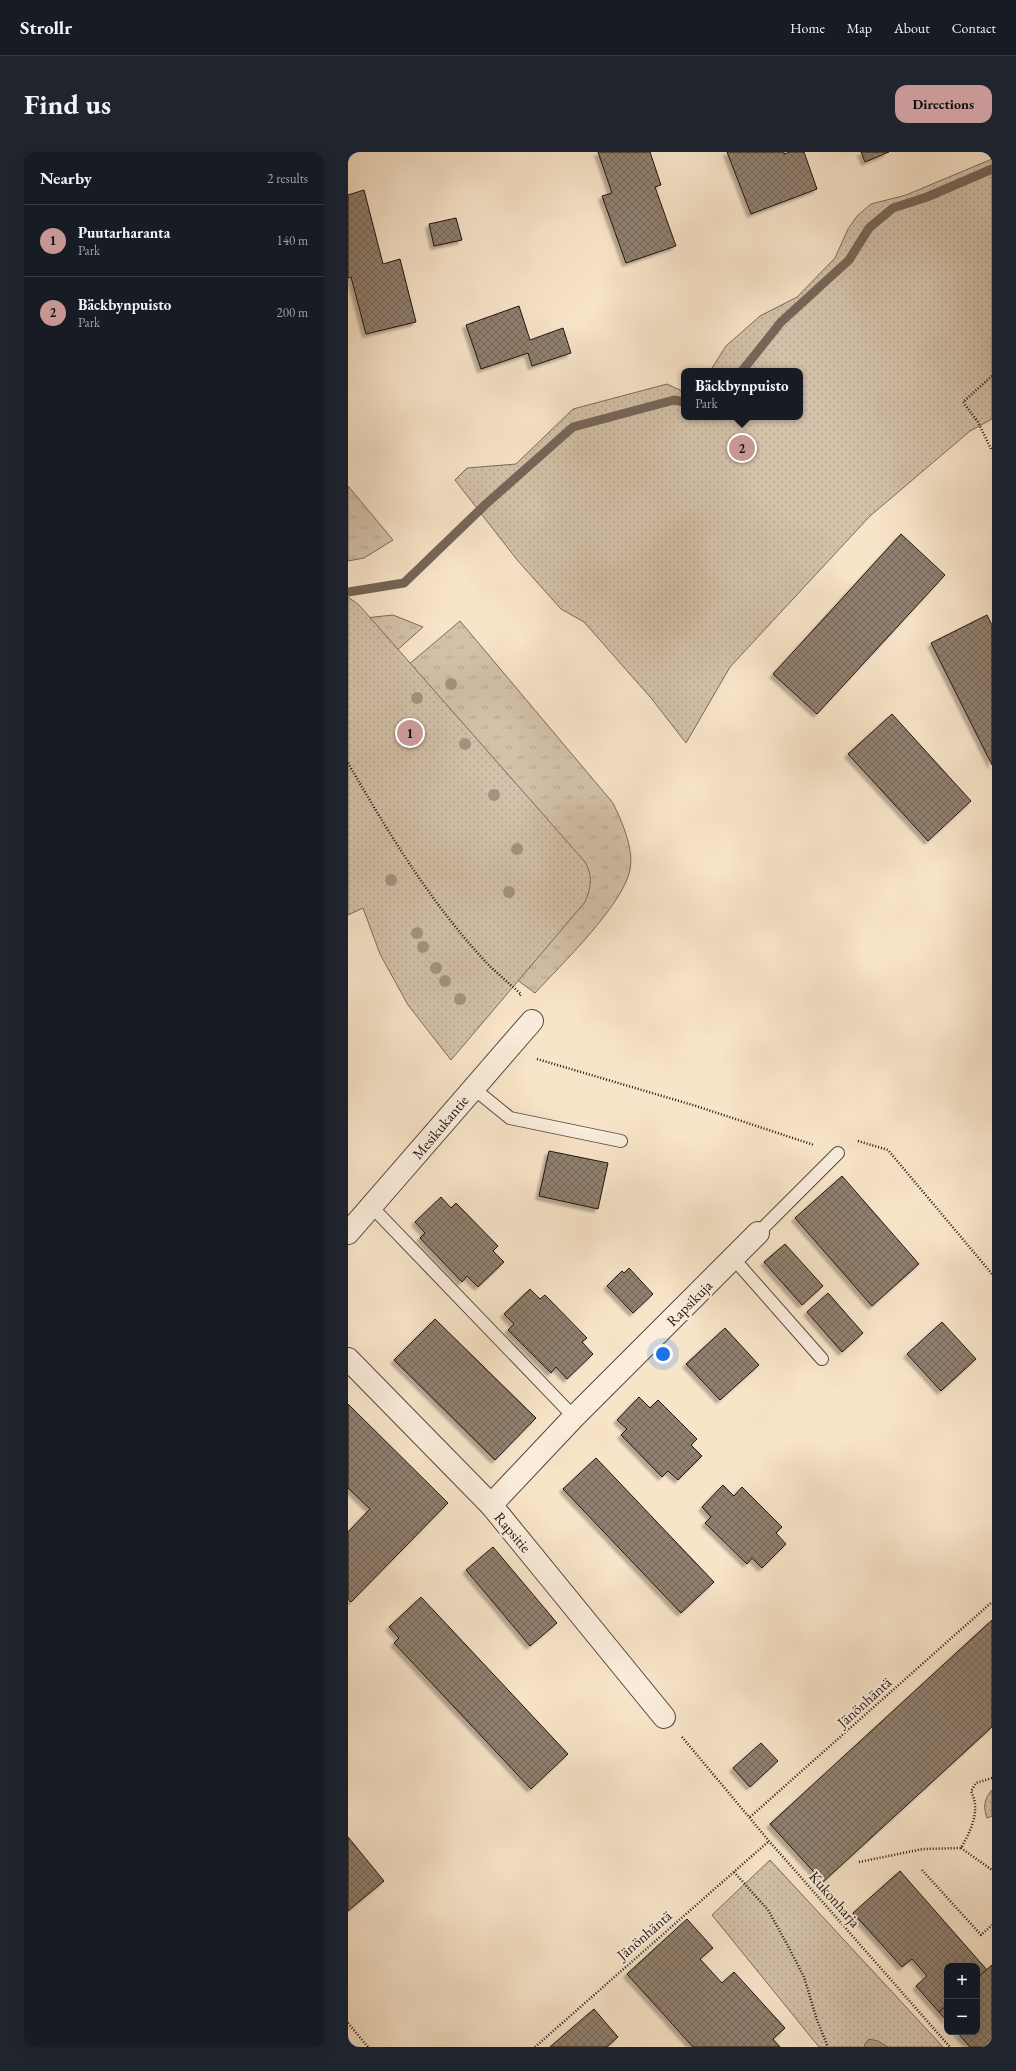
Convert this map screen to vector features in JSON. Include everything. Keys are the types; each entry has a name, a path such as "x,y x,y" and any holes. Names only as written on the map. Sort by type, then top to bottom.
{"street":[{"name":"Mesikukantie","path":"348,1233 532,1022"},
{"name":"Rapsikuja","path":"491,1505 574,1417 758,1233"},
{"name":"Rapsitie","path":"348,1359 491,1505 664,1717"}],"lane":[{"path":"473,1088 510,1118 621,1141"},
{"name":"Rapsikuja","path":"758,1233 838,1153"},
{"path":"371,1206 574,1417"},
{"path":"733,1258 822,1359"}],"path":[{"path":"992,376 963,402 978,422 992,451"},
{"path":"348,763 384,826 434,899 485,961 521,994"},
{"path":"510,1046 532,1057 696,1106 838,1153"},
{"path":"852,1139 888,1150 992,1274"},
{"name":"Jänönhäntä","path":"750,1817 992,1602"},
{"name":"Kukonharja","path":"664,1717 769,1841 950,2047"},
{"path":"961,1848 975,1817 976,1804 971,1791 976,1783 992,1778"},
{"name":"Jänönhäntä","path":"535,2047 769,1841"},
{"path":"859,1862 923,1849 961,1848 992,1870"},
{"path":"922,1870 981,1935 992,1925"},
{"path":"734,1872 768,1910 788,1946 804,1977 817,2020 828,2047"},
{"path":"348,2023 368,2047"}],"green space":[{"path":"992,159 992,419 970,431 870,516 730,667 686,743 651,698 584,622 561,609 518,561 455,480 467,468 516,464 573,409 667,384 681,391 681,420 803,420 803,368 712,368 726,346 760,316 797,297 835,258 848,229 857,216 871,204 906,195"},
{"path":"348,486 393,540 364,558 348,561"},
{"path":"348,597 359,605 588,867 590,887 585,902 451,1060 408,1005 380,954 363,908 348,915"},
{"path":"393,615 423,627 357,686 365,618"},
{"path":"460,621 613,803 629,844 631,862 630,870 625,884 616,900 589,934 535,993 508,973 348,716"},
{"path":"992,1790 992,1816 987,1818 985,1803"},
{"path":"770,1860 943,2047 819,2047 712,1915"}],"shaded area":[{"path":"869,2039 878,2041 888,2047 866,2047 864,2045"}],"building":[{"path":"598,152 650,152 661,185 655,187 676,246 626,263 602,196 612,193"},
{"path":"727,152 784,152 784,154 790,152 804,152 817,189 751,214"},
{"path":"861,152 889,152 865,162"},
{"path":"364,190 383,264 400,259 416,322 366,334 351,277 348,278 348,195"},
{"path":"456,218 462,240 434,246 429,224"},
{"path":"519,306 530,340 563,328 571,353 532,366 528,353 481,369 466,325"},
{"path":"901,534 945,575 817,714 773,674"},
{"path":"987,615 992,625 992,765 931,643"},
{"path":"892,714 971,801 928,841 848,754"},
{"path":"549,1151 608,1163 598,1209 539,1196"},
{"path":"842,1176 919,1264 872,1306 795,1218"},
{"path":"441,1197 451,1208 456,1203 498,1246 493,1251 504,1262 478,1287 467,1276 462,1282 420,1238 425,1233 415,1222"},
{"path":"785,1244 823,1286 802,1305 764,1262"},
{"path":"629,1268 653,1294 633,1313 607,1286 622,1271 624,1273"},
{"path":"530,1289 540,1299 545,1295 587,1338 582,1342 593,1354 567,1379 556,1367 551,1373 508,1330 514,1324 504,1314"},
{"path":"828,1293 863,1333 842,1352 807,1312"},
{"path":"435,1319 536,1418 495,1460 394,1360"},
{"path":"942,1322 976,1359 941,1391 907,1354"},
{"path":"725,1328 759,1365 720,1400 686,1364"},
{"path":"639,1397 650,1408 658,1400 697,1439 691,1445 702,1456 678,1480 668,1471 662,1477 621,1435 627,1429 617,1420"},
{"path":"348,1404 448,1503 351,1602 348,1599 348,1532 370,1509 348,1488"},
{"path":"596,1458 714,1582 681,1613 563,1489"},
{"path":"723,1485 734,1496 742,1487 782,1527 776,1533 786,1544 762,1568 752,1558 747,1564 705,1523 711,1517 702,1507"},
{"path":"493,1547 557,1623 530,1646 466,1570"},
{"path":"421,1597 568,1754 531,1789 394,1643 399,1638 389,1627"},
{"path":"992,1620 992,1727 823,1882 770,1824"},
{"path":"761,1743 778,1761 750,1787 733,1768"},
{"path":"348,1837 384,1881 348,1911"},
{"path":"900,1871 987,1970 980,1976 980,1963 944,1963 944,2008 939,2012 916,1986 927,1976 912,1959 902,1967 853,1913"},
{"path":"687,1919 713,1948 700,1959 722,1983 734,1972 785,2028 773,2039 780,2047 693,2047 627,1974"},
{"path":"992,1965 992,2042 986,2047 970,2047 960,2035 980,2035 980,1975"},
{"path":"944,2008 944,2018 939,2012"},
{"path":"594,2009 618,2037 607,2047 550,2047"}],"waterway":[{"path":"744,368 781,322 849,260 869,228 893,208 927,197 992,169"},
{"path":"348,592 404,583 486,504 573,427 674,400 681,401"}],"place":[{"name":"Bäckbynpuisto","path":"742,448"},
{"name":"Puutarharanta","path":"410,733"}]}
